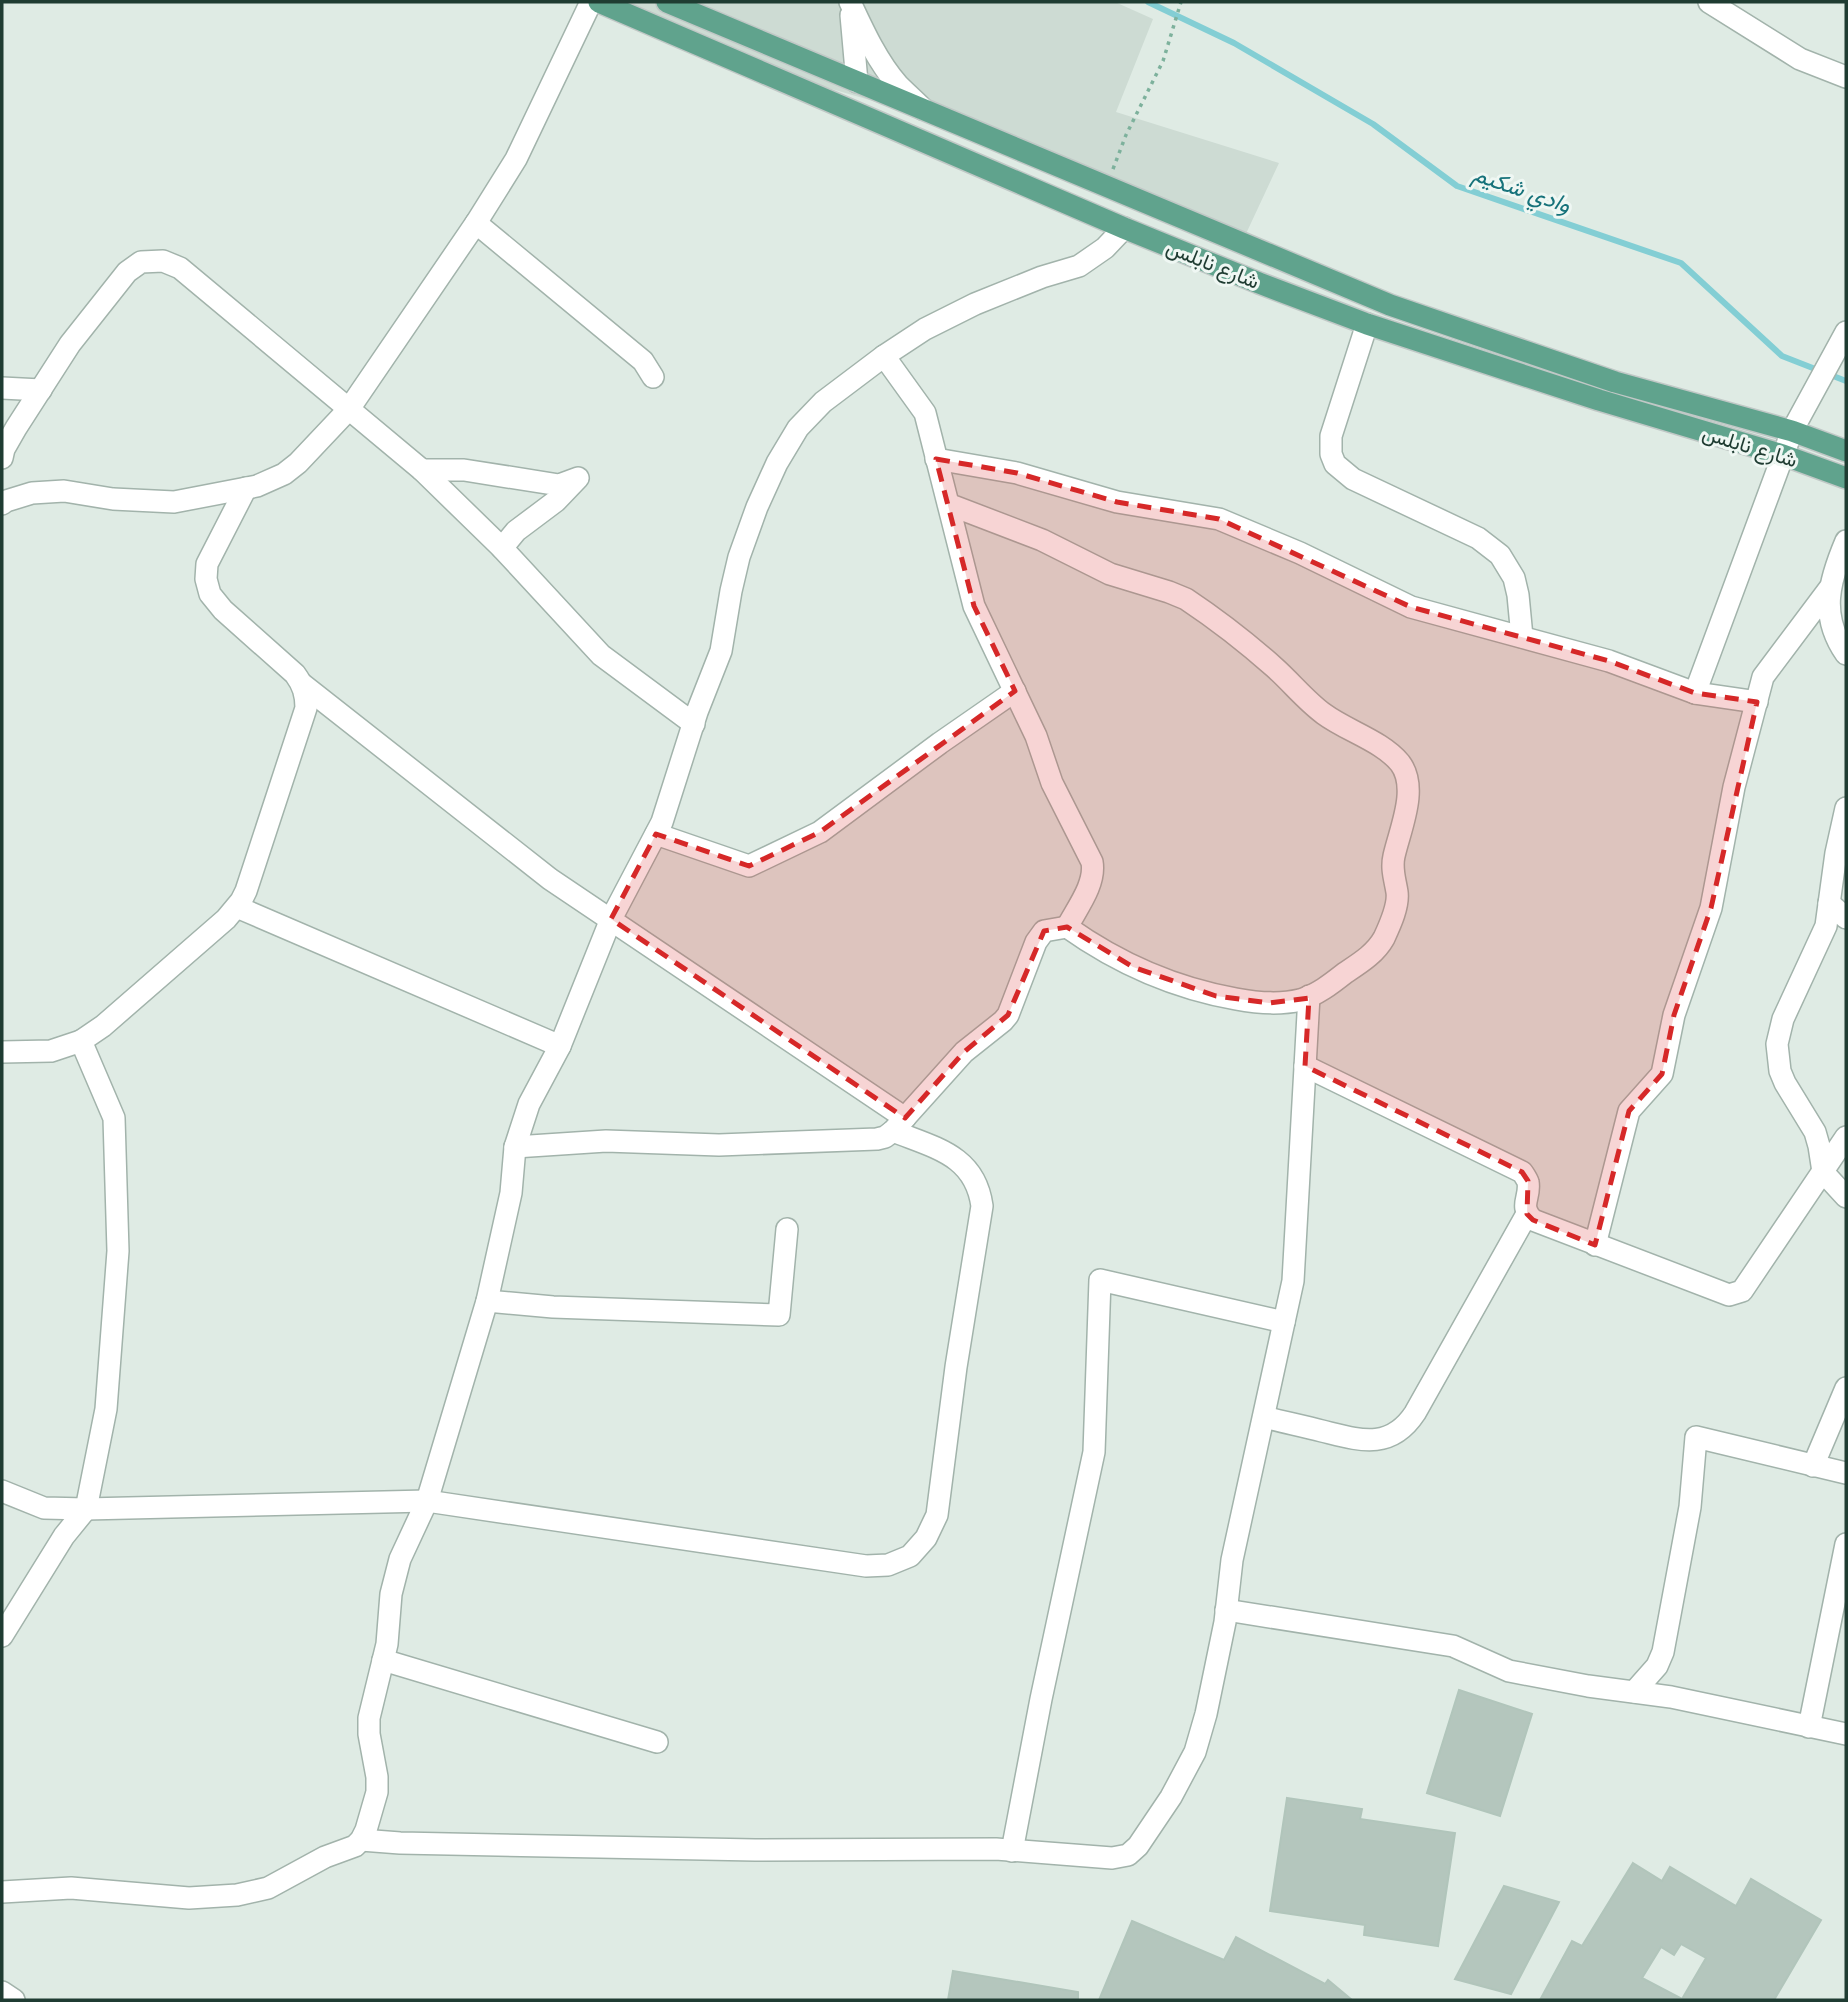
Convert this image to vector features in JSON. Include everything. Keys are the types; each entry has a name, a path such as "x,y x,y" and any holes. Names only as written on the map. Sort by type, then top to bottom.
{"main road":[{"name":"شارع نابلس","path":"599,2 1124,228 1259,283 1367,324 1599,400 1783,455 1846,478"},
{"name":"شارع نابلس","path":"667,2 1390,305 1615,382 1792,431 1846,451"}],"street":[{"path":"3,499 32,493 64,491 113,499 174,502 271,481 298,463 349,410 476,223 516,159 591,2"},
{"path":"850,2 857,82"},
{"path":"850,2 883,64 898,84 925,110"},
{"path":"1709,2 1800,58 1846,77"},
{"path":"476,223 643,361 653,377"},
{"path":"2,1892 71,1888 189,1898 237,1895 268,1888 325,1857 355,1846 362,1840 377,1792 369,1718 387,1644 391,1594 400,1559 427,1501 487,1301 511,1193 515,1147 529,1104 560,1046 611,919 662,822 721,651 739,557 777,463 798,428 823,402 884,356 925,329 975,304 1042,277 1079,266 1105,248 1124,228"},
{"path":"2,458 16,428 70,344 127,272 141,262 163,261 180,268 422,470 502,548 601,656 694,724"},
{"path":"1367,324 1331,436 1331,454 1335,464 1353,479 1491,546 1514,578 1522,638"},
{"path":"1695,693 1792,431 1846,332"},
{"path":"884,356 925,413 974,606 1036,736 1052,783 1092,862 1094,871 1090,883 1067,927"},
{"path":"2,388 41,390"},
{"path":"936,459 1017,473 1117,502 1219,519 1300,553 1411,607 1609,661 1695,693 1757,702"},
{"path":"422,470 464,470 559,485 578,478 556,501 516,531 502,548"},
{"path":"2,1052 51,1051 81,1041 103,1026 226,919 246,891 304,720 306,696 295,674 223,610 210,594 206,579 207,564 246,488"},
{"path":"515,1147 606,1141 719,1145 885,1137 964,1052 1008,1015 1036,942 1044,931 1067,927 1107,954 1187,988 1269,1003 1283,1003 1309,996 1326,987 1375,951 1388,929 1397,902 1393,859 1407,803 1406,779 1400,764 1378,745 1324,714 1274,666 1186,599 1110,574 1042,540 948,504"},
{"path":"1846,541 1829,589 1831,620 1846,654"},
{"path":"1595,1245 1629,1111 1662,1074 1674,1015 1712,908 1734,788 1763,677 1829,589"},
{"path":"2,1491 44,1508 86,1509 427,1501 866,1566 888,1565 910,1556 926,1538 937,1515 956,1367 982,1206 976,1183 962,1163 899,1125 611,919 550,879 302,684"},
{"path":"656,834 749,866 820,832 1015,691"},
{"path":"1846,808 1836,853 1826,926 1783,1019 1777,1044 1780,1071 1789,1091 1815,1132 1823,1171 1846,1197"},
{"path":"1829,903 1846,918"},
{"path":"237,907 560,1046"},
{"path":"362,1840 755,1850 951,1849 1112,1858 1128,1855 1138,1846 1171,1797 1195,1752 1206,1714 1226,1610 1232,1560 1293,1280 1309,996"},
{"path":"2,1636 64,1536 86,1509 106,1409 118,1251 114,1118 81,1041"},
{"path":"1305,1066 1522,1172 1528,1181 1525,1205 1527,1214 1533,1220 1729,1295 1742,1291 1846,1137"},
{"path":"1264,1417 1369,1441 1387,1438 1403,1429 1415,1413 1527,1214"},
{"path":"487,1301 553,1307 779,1315 787,1229"},
{"path":"1012,1851 1041,1699 1094,1452 1100,1280 1284,1322"},
{"path":"1813,1465 1846,1388"},
{"path":"1634,1692 1657,1666 1663,1652 1690,1507 1696,1437 1846,1473"},
{"path":"1809,1727 1846,1544"},
{"path":"1226,1610 1453,1646 1509,1671 1588,1686 1671,1697 1846,1734"},
{"path":"383,1660 657,1742"},
{"path":"2,1992 14,2000"}],"path":[{"path":"1106,187 1126,135 1163,61 1181,2"}],"highlighted area":[{"path":"936,459 1017,473 1117,502 1219,519 1411,607 1609,661 1695,693 1757,702 1711,908 1674,1015 1662,1074 1629,1111 1595,1245 1533,1220 1527,1214 1528,1181 1522,1172 1305,1066 1309,998 1269,1003 1216,996 1133,967 1067,927 1044,931 1008,1015 964,1052 905,1118 611,919 656,834 749,866 820,832 1015,691 974,606"}],"shaded area":[{"path":"591,2 1115,2 1153,19 1116,112 1279,163 1244,238 1121,195 873,101 708,53"}],"building":[{"path":"1459,1690 1532,1714 1500,1816 1427,1793"},
{"path":"1287,1798 1362,1809 1360,1819 1455,1833 1438,1946 1364,1935 1365,1925 1270,1911"},
{"path":"1633,1863 1662,1881 1670,1867 1736,1906 1751,1879 1821,1920 1774,2000 1540,2000 1572,1941 1582,1946","holes":["1681,1944 1706,1958 1682,1999 1642,1978 1661,1947 1674,1955"]},
{"path":"1504,1886 1559,1902 1511,1994 1455,1979"},
{"path":"1132,1921 1224,1960 1236,1937 1325,1984 1328,1980 1352,2000 1099,2000"},
{"path":"953,1971 1078,1992 1078,2000 948,2000"}],"waterway":[{"name":"وادي شكيم","path":"1148,2 1234,43 1373,124 1457,186 1681,263 1782,356 1846,381"}]}
